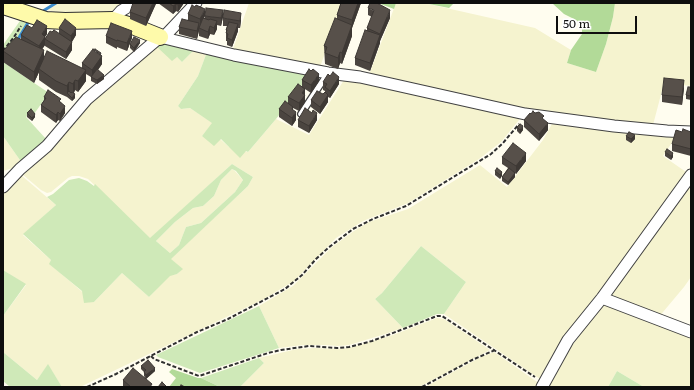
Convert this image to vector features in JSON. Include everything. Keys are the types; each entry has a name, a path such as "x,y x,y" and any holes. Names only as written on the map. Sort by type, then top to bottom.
{"street":[{"path":"113,20 121,11 134,3"},
{"path":"3,187 57,135 87,99 162,37 196,3"},
{"path":"3,6 52,20 113,20 162,37 234,55 328,73 360,77 525,114 614,126 691,132"},
{"path":"3,175 20,170"},
{"path":"543,385 568,340 602,298 691,175"},
{"path":"602,298 691,332"}],"lane":[{"path":"301,114 328,73"}],"path":[{"path":"3,51 14,37 27,14"},
{"path":"87,387 197,332 228,319 286,289 302,276 316,259 328,248 353,229 373,219 406,206 491,154 516,128 525,114"},
{"path":"151,356 154,359 199,376 281,350 309,346 337,348 349,347 379,338 437,316 442,316 495,350 543,385"},
{"path":"422,387 472,360 495,350"}],"shaded area":[{"path":"58,3 128,3 110,15 71,15 47,10"},
{"path":"249,3 343,3 320,67 233,49"},
{"path":"396,3 424,3 535,28 571,50 567,63 596,72 606,44 615,3 691,3 691,86 664,83 653,125 551,114 369,75"},
{"path":"156,46 177,57 182,62 195,49 207,52 198,76 178,106 181,109 190,108 213,123 202,136 220,139 229,147 248,152 276,119 309,135 344,80 371,84 519,117 519,120 501,142 479,159 408,203 363,221 336,238 294,281 264,299 80,387 62,387 48,365 37,380 3,352 3,316 26,285 3,270 3,191 21,175 56,205 23,235 51,260 50,264 94,302 122,273 149,297 170,275 177,274 182,269 170,259 248,186 253,177 232,164 150,239 88,179 79,176 72,176 51,192 47,193 41,190 22,174 94,97"},
{"path":"553,122 643,135 677,135 663,156 689,174 540,379 444,314 466,282 421,246 382,293 375,299 403,328 349,345 303,345 279,348 259,306 293,286 332,247 354,231 369,222 408,209 480,165 507,187 543,140"},
{"path":"3,136 22,163 3,171"},
{"path":"232,169 243,180 235,192 201,223 186,227 179,245 170,253 156,241 175,222 193,208 203,206 214,196 221,180"},
{"path":"691,185 691,277 684,287 658,318 609,296"},
{"path":"605,305 691,336 691,387 644,387 617,371 608,387 547,387 568,351 601,306"},
{"path":"437,318 444,319 490,350 419,387 240,387 264,363 259,358 297,349 349,348 393,335"},
{"path":"494,352 540,384 538,387 425,387 481,357"}],"green space":[{"path":"378,3 396,3 394,9"},
{"path":"424,3 454,3 449,8"},
{"path":"552,3 615,3 606,44 596,72 567,63 571,50 582,34 582,25 564,14"},
{"path":"22,18 29,22 15,44 3,57 3,45"},
{"path":"161,43 195,49 182,62 177,57 172,61 156,46"},
{"path":"207,52 310,75 276,119 248,152 246,151 240,158 221,139 214,146 202,136 212,123 190,108 181,109 178,106 198,76"},
{"path":"3,62 49,93 34,114 31,112 26,117 47,140 22,163 3,136"},
{"path":"232,164 253,177 248,186 171,259 183,269 177,274 170,276 149,297 122,273 94,302 84,303 82,291 49,264 51,260 23,234 56,205 47,197 53,194 69,180 79,178 94,186 95,184 150,238","holes":["232,169 236,171 243,180 235,192 201,223 186,227 179,245 170,253 156,241 175,222 193,208 203,206 214,196 221,180"]},
{"path":"421,246 466,282 444,314 437,314 403,328 375,299 382,293"},
{"path":"3,270 26,284 3,316"},
{"path":"259,306 279,348 200,373 156,355"},
{"path":"3,352 37,380 48,364 62,387 10,387 3,381"},
{"path":"259,358 264,363 240,387 220,387 201,378"},
{"path":"172,369 201,378 220,387 169,387 176,378 169,372"},
{"path":"617,371 644,387 608,387"}],"building":[{"path":"133,3 153,3 146,18 130,12"},
{"path":"169,3 179,3 178,5 176,4 173,6"},
{"path":"341,3 358,3 352,20 337,15"},
{"path":"370,3 377,3 390,10 380,34 367,28 374,10 368,8"},
{"path":"192,5 205,9 200,19 188,14"},
{"path":"206,8 223,10 221,18 205,16"},
{"path":"224,10 241,13 240,21 223,18"},
{"path":"203,18 217,21 214,28 210,26 208,32 199,28"},
{"path":"335,18 352,25 342,53 340,52 338,58 325,53 327,47 324,46"},
{"path":"65,19 76,28 71,36 59,28"},
{"path":"182,19 199,23 197,31 179,27"},
{"path":"37,20 47,26 42,34 45,37 39,46 21,35 27,25 32,28"},
{"path":"229,22 238,24 232,40 227,38 228,34 226,33"},
{"path":"111,23 132,31 127,43 117,41 106,36"},
{"path":"54,30 72,42 66,52 45,39 50,31 52,32"},
{"path":"365,30 380,35 370,63 355,58"},
{"path":"16,37 44,50 34,72 3,51"},
{"path":"134,37 140,40 134,48 130,44"},
{"path":"93,49 102,56 92,70 82,63"},
{"path":"95,49 101,53 100,55 94,51"},
{"path":"47,51 86,70 78,81 75,80 73,84 69,82 67,86 56,81 39,69"},
{"path":"97,69 104,75 97,80 91,77"},
{"path":"309,69 311,71 313,69 319,74 311,85 302,80"},
{"path":"333,72 339,77 330,91 325,87 327,84 323,82 328,74 330,76"},
{"path":"664,78 684,80 682,97 662,95"},
{"path":"298,84 305,89 302,93 305,95 299,103 288,97"},
{"path":"688,87 691,87 691,96 686,95"},
{"path":"48,90 61,99 59,101 65,106 60,114 58,112 56,115 41,105 46,98 44,97"},
{"path":"69,91 75,94 72,98 67,93"},
{"path":"317,91 323,94 325,92 328,95 320,107 311,100"},
{"path":"285,101 293,107 292,109 296,112 292,118 279,109"},
{"path":"305,108 312,113 313,110 317,113 309,126 298,120"},
{"path":"31,109 35,114 32,118 27,113"},
{"path":"533,111 535,113 539,112 544,116 542,118 548,123 539,134 524,120"},
{"path":"520,124 523,126 520,130 517,127"},
{"path":"683,129 691,132 691,149 672,144 676,130 682,132"},
{"path":"629,132 635,135 631,139 626,136"},
{"path":"513,143 526,153 516,166 502,157"},
{"path":"667,149 673,153 671,156 665,152"},
{"path":"497,168 502,172 500,175 495,171"},
{"path":"509,168 515,173 508,182 502,177"},
{"path":"148,360 155,368 146,375 144,372 146,370 141,366"},
{"path":"133,368 152,384 150,387 131,387 123,380"},
{"path":"162,382 166,386 158,387"}],"waterway":[{"path":"43,11 56,3"},
{"path":"17,41 29,21"}]}
